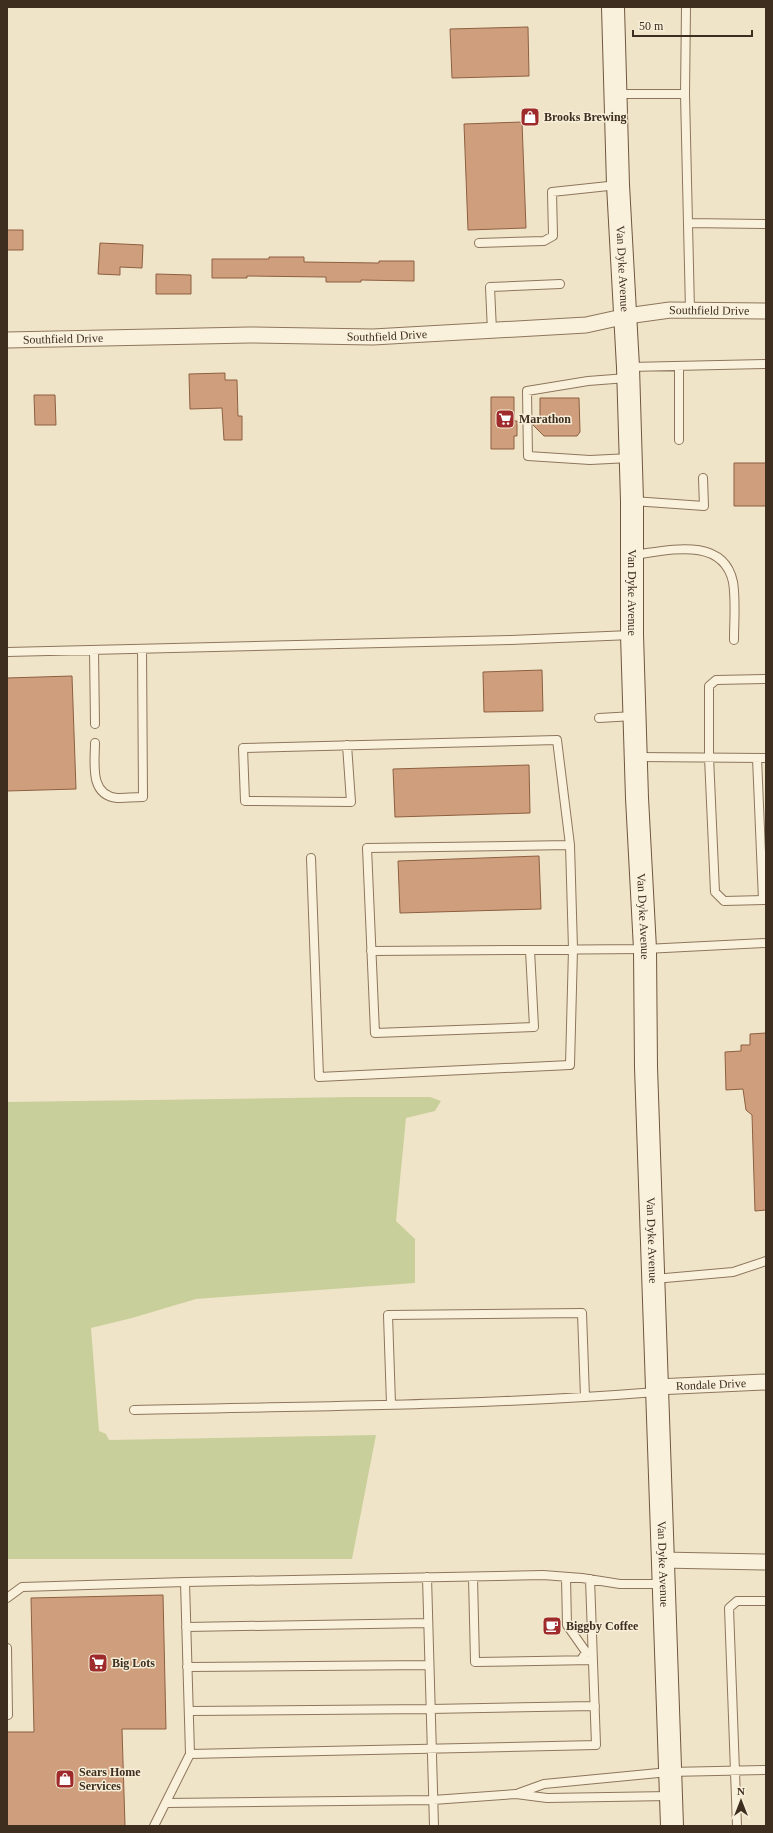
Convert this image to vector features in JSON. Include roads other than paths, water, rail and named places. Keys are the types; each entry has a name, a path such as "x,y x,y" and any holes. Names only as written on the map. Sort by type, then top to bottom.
{"main road":[{"name":"Van Dyke Avenue","path":"613,7 618,185 626,316 631,458 632,635 645,949 646,1067 672,1826"}],"street":[{"name":"Southfield Drive","path":"7,340 249,335 373,337 586,325 626,316 670,310 766,311"},
{"name":"Rondale Drive","path":"656,1389 766,1382"},
{"path":"662,1560 766,1562"}],"lane":[{"path":"686,7 684,94 690,310"},
{"path":"616,94 684,94"},
{"path":"479,243 544,241 553,236 552,192 618,185"},
{"path":"688,223 766,224"},
{"path":"492,331 490,287 560,284"},
{"path":"631,458 590,460 528,456 527,391 588,381 628,372 679,367 766,364"},
{"path":"679,367 679,440"},
{"path":"632,501 704,506 704,478"},
{"path":"632,555 690,549 703,550 713,554 723,562 730,571 733,584 734,640"},
{"path":"7,652 511,640 632,635"},
{"path":"95,743 95,777 99,789 105,794 116,798 143,797 142,649"},
{"path":"94,650 95,724"},
{"path":"757,758 765,900 724,901 715,892 709,757 709,686 716,680 766,679"},
{"path":"599,718 635,716"},
{"path":"311,858 319,1077 570,1065 573,949 570,845 557,740 347,745 243,748 245,801 351,802 347,745"},
{"path":"636,757 766,758"},
{"path":"530,950 534,1026 375,1033 367,848 570,845"},
{"path":"371,951 645,949 766,943"},
{"path":"653,1279 733,1272 766,1261"},
{"path":"391,1404 388,1315 582,1313 585,1397"},
{"path":"134,1410 391,1404 585,1397 656,1389"},
{"path":"7,1598 22,1587 185,1582 543,1575 590,1579 620,1584 663,1584"},
{"path":"427,1577 434,1826"},
{"path":"473,1577 475,1662 593,1660"},
{"path":"566,1577 567,1625 586,1652 581,1660"},
{"path":"190,1754 432,1748 596,1746 590,1579"},
{"path":"154,1826 190,1754 185,1582"},
{"path":"737,1826 729,1608 737,1601 766,1601"},
{"path":"186,1627 428,1624"},
{"path":"7,1648 7,1715"},
{"path":"187,1667 429,1665"},
{"path":"189,1711 430,1710 594,1706"},
{"path":"516,1794 544,1784 670,1772 766,1770"},
{"path":"166,1803 433,1800 516,1794 547,1798 670,1796"}],"place":[{"name":"Brooks Brewing","path":"530,117"},
{"name":"Marathon","path":"505,419"},
{"name":"Biggby Coffee","path":"552,1626"},
{"name":"Big Lots","path":"98,1663"},
{"name":"Sears Home Services","path":"65,1779"}]}
